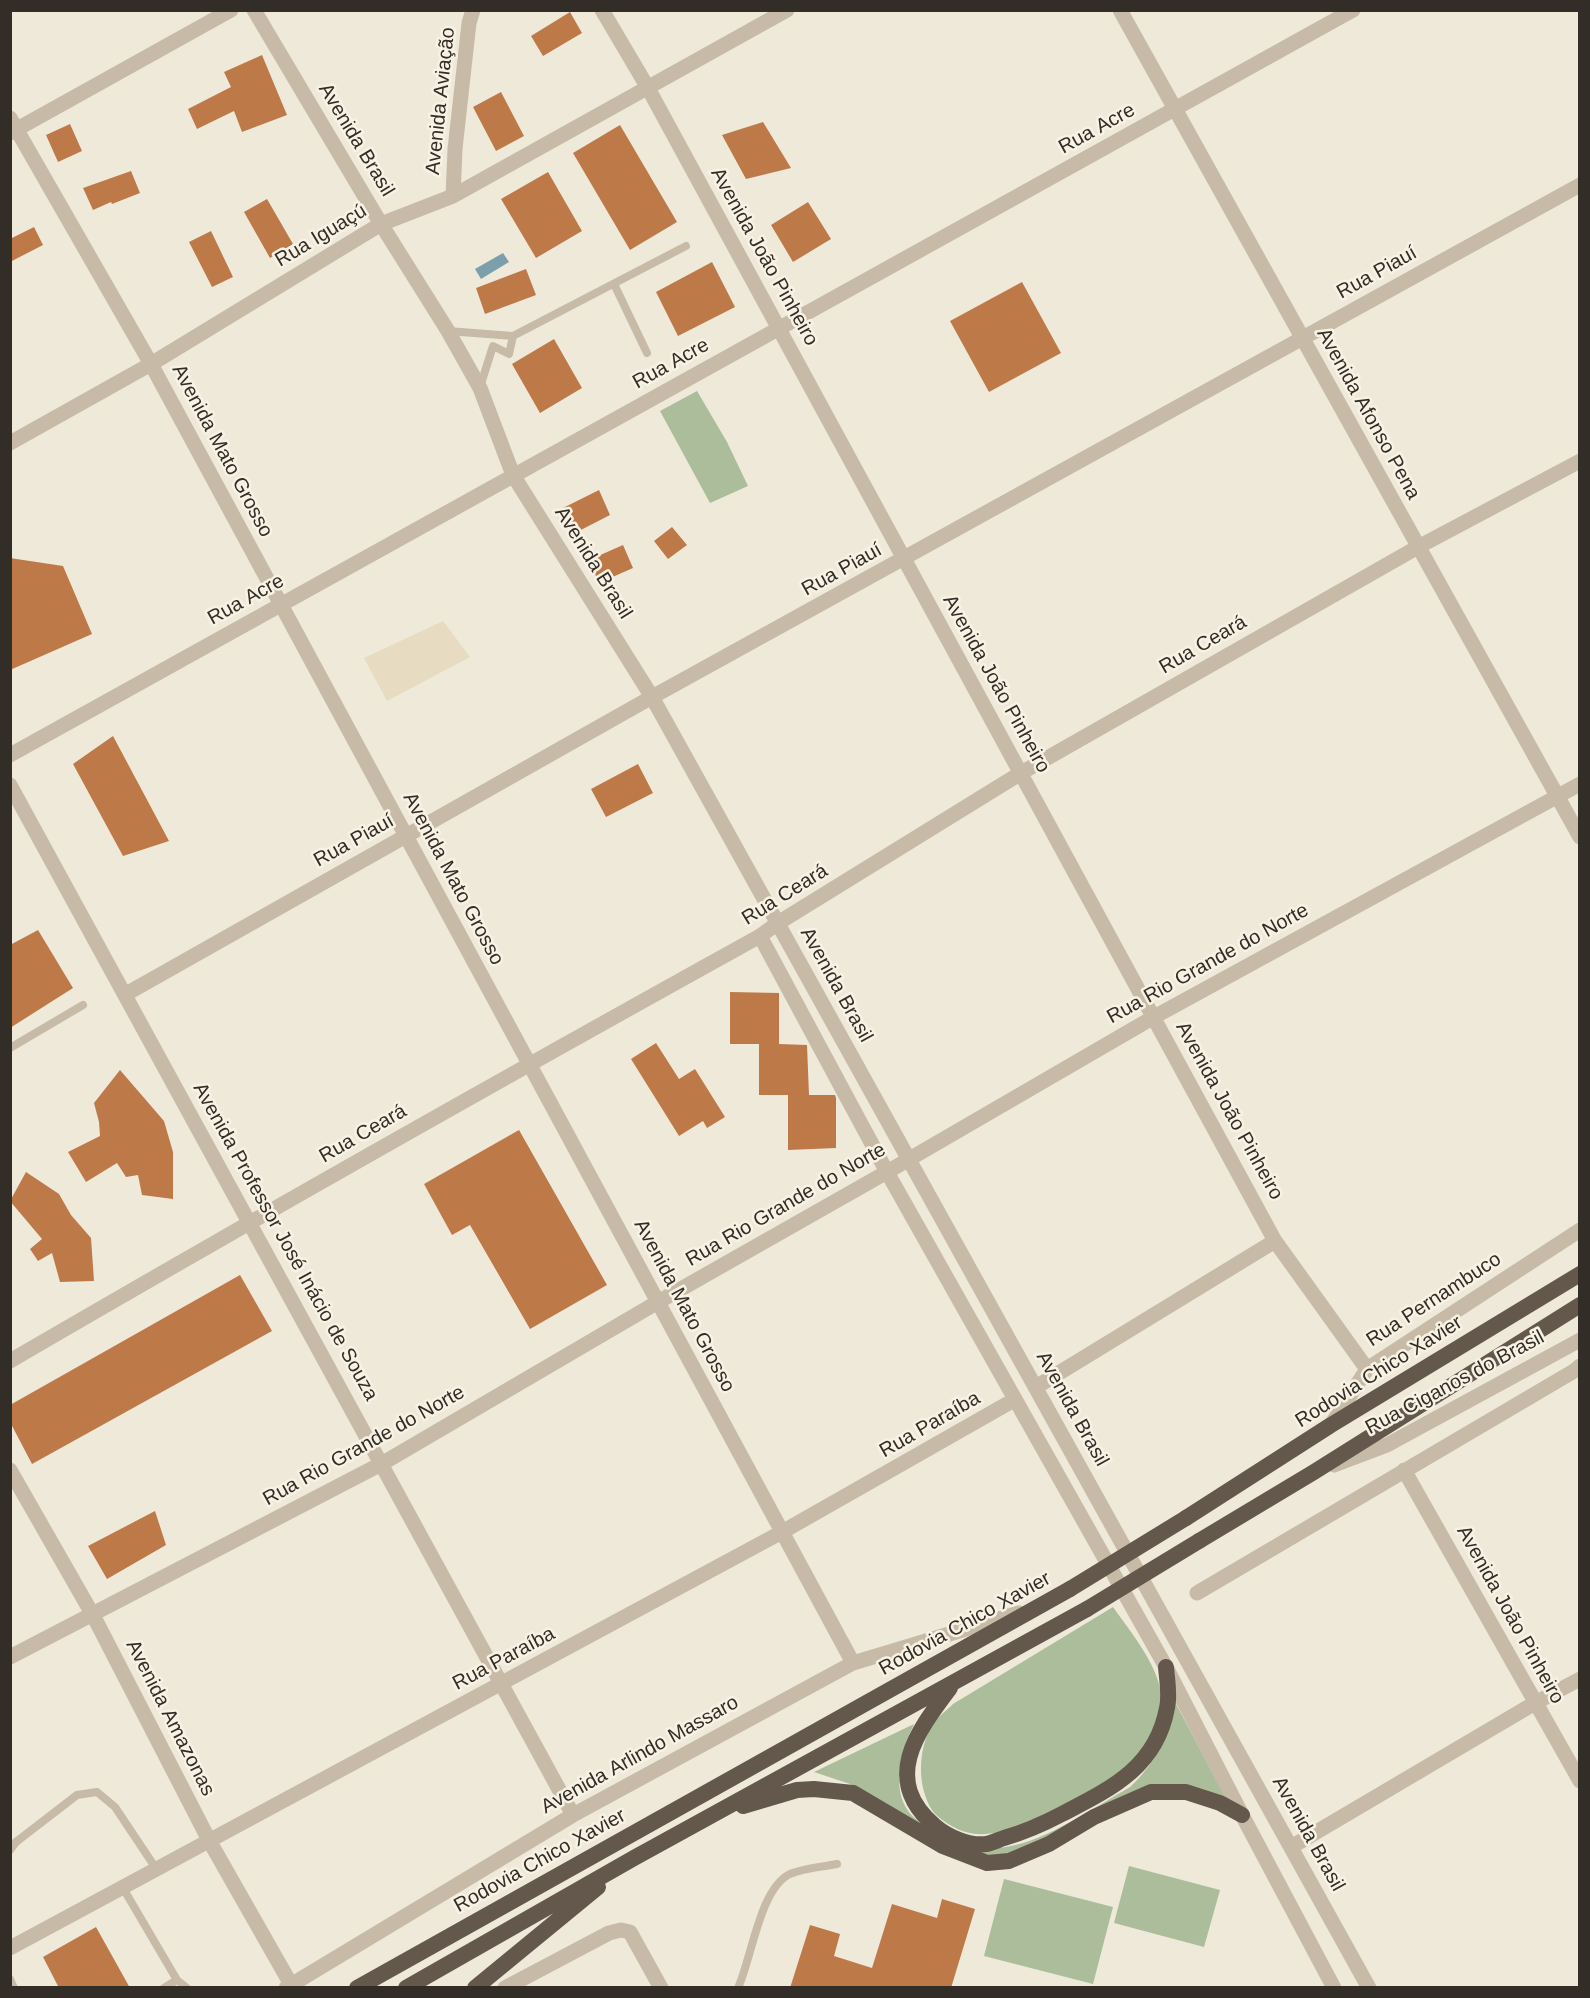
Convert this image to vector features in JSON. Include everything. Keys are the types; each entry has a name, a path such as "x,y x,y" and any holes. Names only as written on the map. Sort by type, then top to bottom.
{"highway":[{"name":"Rodovia Chico Xavier","path":"357,1988 1070,1590 1331,1425 1580,1274"},
{"path":"406,1988 634,1858 1087,1609 1314,1472 1580,1305"},
{"path":"955,1682 926,1720 916,1739 907,1766 909,1791 920,1813 941,1831 961,1841 986,1844 1032,1830 1113,1787 1135,1770 1153,1745 1168,1707 1166,1667"},
{"path":"713,1815 797,1790 846,1791 861,1796 943,1846 987,1863 1009,1861 1049,1844 1094,1817 1151,1792 1186,1792 1220,1803 1242,1815"},
{"path":"475,1988 634,1858"}],"street":[{"path":"13,127 231,10"},
{"name":"Avenida Brasil","path":"254,10 381,224 448,330 480,388 513,475 652,698 1369,1988"},
{"name":"Avenida Aviação","path":"453,196 455,149 469,23 473,10"},
{"name":"Avenida João Pinheiro","path":"602,10 648,88 1275,1241 1367,1369"},
{"name":"Rua Iguaçú","path":"10,443 151,364 381,224 453,196 787,10"},
{"name":"Avenida Afonso Pena","path":"1120,10 1580,837"},
{"name":"Rua Acre","path":"10,755 1353,10"},
{"name":"Avenida Mato Grosso","path":"13,127 151,364 853,1663"},
{"name":"Rua Piauí","path":"126,994 652,698 1580,185"},
{"name":"Rua Ceará","path":"10,1360 249,1222 760,936 1021,772 1418,547 1580,462"},
{"name":"Rua Rio Grande do Norte","path":"10,1657 383,1463 1154,1017 1580,783"},
{"name":"Avenida Professor José Inácio de Souza","path":"10,785 383,1463 573,1815"},
{"path":"760,936 887,1172 1166,1667 1334,1988"},
{"name":"Rua Pernambuco","path":"1331,1425 1367,1369 1580,1230"},
{"path":"1036,1387 1275,1241"},
{"name":"Rua Ciganos do Brasil","path":"1314,1472 1387,1445 1580,1340"},
{"path":"1197,1593 1580,1366"},
{"name":"Rua Paraíba","path":"10,1948 782,1532 1014,1400"},
{"name":"Avenida Amazonas","path":"10,1470 93,1615 210,1842 290,1986"},
{"name":"Avenida João Pinheiro","path":"1404,1470 1580,1781"},
{"name":"Avenida Arlindo Massaro","path":"290,1986 573,1815 853,1663 1036,1608"},
{"path":"1291,1846 1580,1679"},
{"path":"505,1988 609,1933 621,1930 630,1932 661,1988"}],"lane":[{"path":"448,330 513,336 686,246"},
{"path":"614,284 647,353"},
{"path":"480,388 493,346 509,354 513,336"},
{"path":"10,1048 83,1005"},
{"path":"10,1850 16,1842 77,1795 97,1792 115,1807 157,1870"},
{"path":"738,1988 767,1899 776,1883 791,1874 837,1864"},
{"path":"123,1888 177,1980 187,1988"},
{"path":"10,1979 14,1988"},
{"path":"164,1988 177,1980"}],"green space":[{"path":"697,391 727,442 748,486 710,503 660,411"},
{"path":"1113,1607 1143,1650 1160,1687 1160,1707 1155,1723 1144,1747 1134,1760 1107,1781 1046,1815 1013,1829 981,1834 966,1832 938,1817 927,1801 921,1769 927,1736 936,1721 953,1704"},
{"path":"1176,1704 1227,1800 1193,1788 1166,1784 1145,1788 1040,1843 1006,1855 989,1855 960,1848 850,1784 814,1772 914,1724 904,1750 899,1777 900,1791 911,1815 935,1830 987,1846 1006,1847 1021,1844 1054,1831 1130,1787 1153,1760 1170,1727"},
{"path":"1129,1866 1220,1890 1204,1947 1114,1923"},
{"path":"1004,1879 1113,1907 1093,1984 984,1956"}],"shaded area":[{"path":"443,621 470,657 387,701 364,658"}],"water":[{"path":"503,253 509,262 481,279 475,269"}],"building":[{"path":"570,12 582,33 543,56 531,36"},
{"path":"262,55 287,115 242,132 234,111 197,129 188,109 231,87 224,72"},
{"path":"501,92 524,136 496,151 473,107"},
{"path":"763,122 791,168 746,179 722,135"},
{"path":"70,124 82,151 58,162 46,135"},
{"path":"620,125 677,222 630,250 573,153"},
{"path":"131,171 140,193 93,210 83,188"},
{"path":"548,172 582,231 536,258 501,199"},
{"path":"267,199 293,244 270,258 244,212"},
{"path":"808,202 831,239 793,262 771,225"},
{"path":"34,227 43,245 10,262 10,239"},
{"path":"211,231 233,277 212,287 189,242"},
{"path":"712,262 735,307 678,336 656,292"},
{"path":"526,269 536,295 485,314 476,288"},
{"path":"1022,282 1061,353 989,392 950,321"},
{"path":"554,339 582,388 540,413 512,364"},
{"path":"599,490 610,515 575,533 563,508"},
{"path":"672,527 687,545 668,559 654,541"},
{"path":"623,545 633,568 599,583 589,560"},
{"path":"10,558 63,566 92,634 10,670"},
{"path":"113,736 169,841 123,856 73,764"},
{"path":"638,764 653,793 606,817 591,789"},
{"path":"38,930 73,988 10,1028 10,945"},
{"path":"730,992 779,993 779,1044 807,1045 809,1095 835,1095 836,1148 788,1150 788,1095 759,1095 759,1044 730,1044"},
{"path":"656,1043 679,1079 695,1069 725,1117 707,1128 703,1121 679,1136 631,1059"},
{"path":"120,1070 164,1121 173,1152 173,1199 142,1195 138,1175 126,1177 117,1163 86,1182 68,1152 100,1136 94,1103"},
{"path":"519,1130 607,1285 530,1329 470,1225 452,1235 424,1184"},
{"path":"26,1172 59,1194 71,1215 91,1238 94,1281 60,1282 52,1253 38,1261 30,1249 42,1239 10,1201"},
{"path":"240,1275 272,1331 32,1464 10,1422 10,1405"},
{"path":"155,1511 166,1545 107,1579 88,1546"},
{"path":"942,1899 975,1909 951,1988 790,1988 810,1925 840,1934 834,1956 872,1968 892,1904 937,1918"},
{"path":"96,1927 130,1988 59,1988 43,1957"}]}
